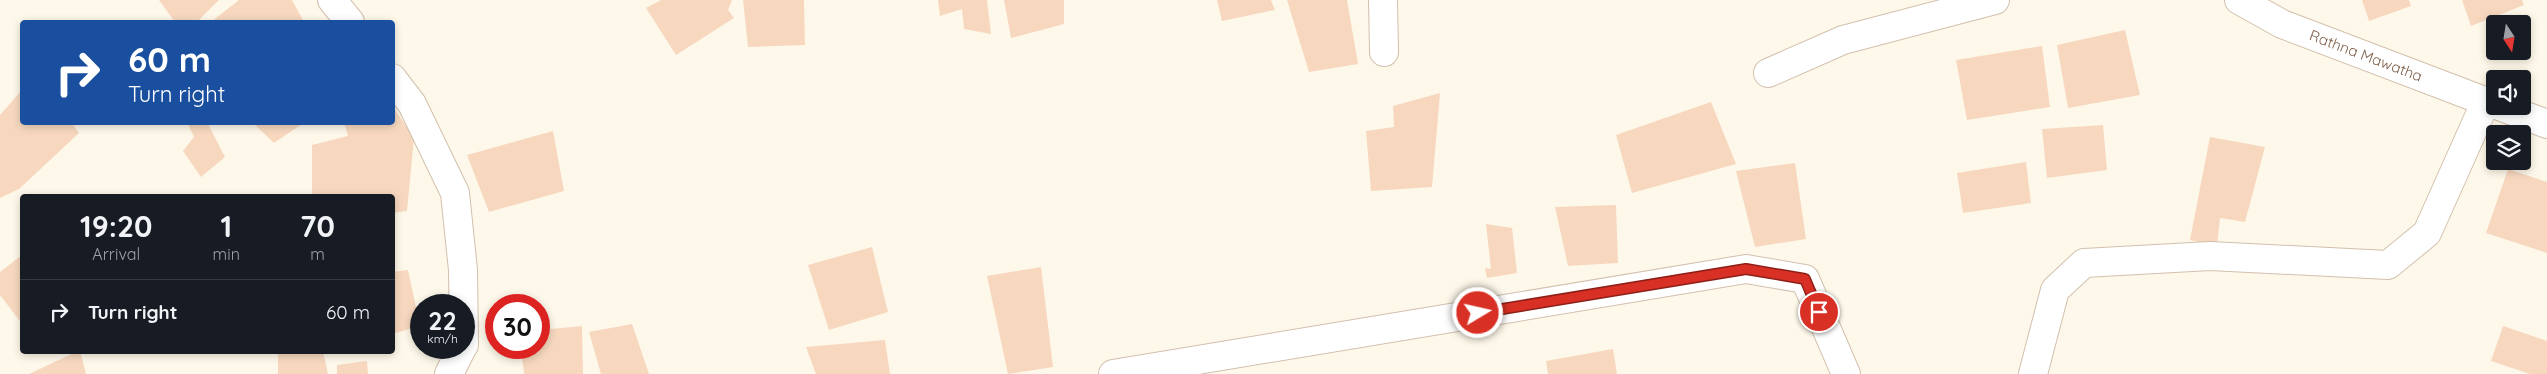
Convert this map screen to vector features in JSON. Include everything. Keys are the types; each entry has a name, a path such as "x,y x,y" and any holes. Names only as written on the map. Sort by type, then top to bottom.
{"street":[{"path":"332,0 348,20"},
{"path":"1383,0 1384,52"},
{"path":"1768,73 1843,40 1995,0"},
{"name":"Rathna Mawatha","path":"2239,0 2282,24 2486,101"},
{"path":"395,82 412,104 455,193 463,270 463,294"},
{"path":"2033,374 2055,290 2084,264 2210,256 2388,266 2427,233 2487,115"},
{"name":"Rathna Mawatha","path":"2523,115 2547,124"},
{"path":"1113,374 1746,269 1805,279 1846,374"},
{"path":"449,374 456,359"}],"building":[{"path":"159,0 219,0 199,20 174,20"},
{"path":"239,0 292,0 303,20 214,20"},
{"path":"661,0 732,0 728,10 734,18 676,55 646,8"},
{"path":"743,0 804,0 805,45 748,47"},
{"path":"938,0 987,0 991,34 964,29 962,9 940,16"},
{"path":"1004,0 1064,0 1064,24 1011,38"},
{"path":"1217,0 1271,0 1275,10 1222,21"},
{"path":"1287,0 1347,0 1358,64 1309,72"},
{"path":"2362,0 2409,0 2411,6 2369,21"},
{"path":"2462,0 2522,0 2524,5 2499,15 2486,15 2486,20 2471,26"},
{"path":"2125,30 2140,95 2068,108 2057,45"},
{"path":"2042,46 2050,107 1967,120 1956,60"},
{"path":"20,92 20,125 73,125 79,133 19,189 0,198 0,115"},
{"path":"1440,93 1432,187 1371,191 1366,131 1394,127 1393,106"},
{"path":"1711,102 1736,164 1632,193 1616,135"},
{"path":"395,110 414,138 407,211 395,213 395,194 312,194 312,145 348,136 345,125 395,125"},
{"path":"188,125 209,125 225,157 201,177 183,151 194,137"},
{"path":"255,125 301,125 274,143"},
{"path":"2103,125 2107,170 2047,178 2042,129"},
{"path":"553,131 564,191 489,212 467,155"},
{"path":"2210,137 2265,147 2245,222 2220,218 2217,246 2190,240"},
{"path":"2026,162 2031,203 1963,213 1957,173"},
{"path":"1795,163 1806,239 1755,247 1736,171"},
{"path":"2508,170 2547,182 2547,253 2486,233"},
{"path":"1616,205 1618,263 1568,266 1555,207"},
{"path":"1486,224 1512,228 1517,273 1487,278 1485,268 1491,269"},
{"path":"872,247 888,312 829,330 808,265"},
{"path":"20,257 20,320 0,295 0,272"},
{"path":"1041,267 1053,367 1008,374 987,276"},
{"path":"408,270 413,294 410,294 410,329 395,333 395,272"},
{"path":"632,324 649,374 601,374 589,332"},
{"path":"582,326 583,374 524,374 522,359 550,359 550,329"},
{"path":"2503,326 2547,341 2547,374 2530,374 2491,361"},
{"path":"885,340 890,374 816,374 806,347"},
{"path":"1613,349 1617,374 1548,374 1546,361"},
{"path":"72,354 81,354 86,374 29,374"},
{"path":"278,354 324,354 328,374 278,374"},
{"path":"367,361 368,374 337,374 337,365"}],"route":[{"path":"1478,313 1746,269 1805,279 1819,312"}]}
